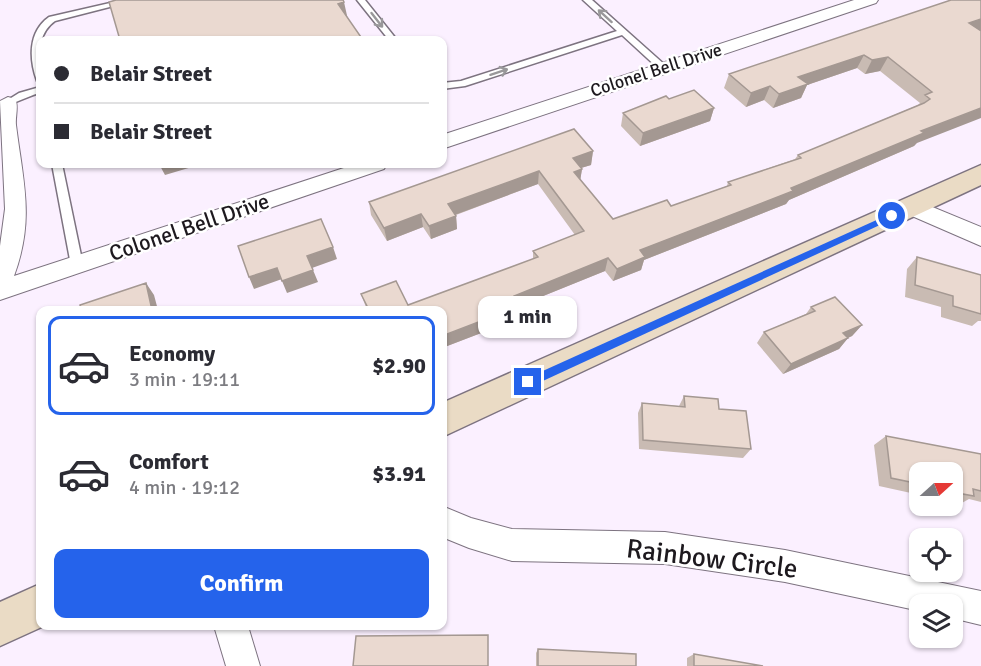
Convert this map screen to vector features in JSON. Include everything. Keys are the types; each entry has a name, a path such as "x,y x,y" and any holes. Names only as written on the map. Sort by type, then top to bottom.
{"main road":[{"path":"447,420 981,174"},
{"path":"0,624 36,607"}],"street":[{"name":"Colonel Bell Drive","path":"447,139 864,1"},
{"path":"0,280 13,249 16,232 13,163 6,112 8,103"},
{"name":"Colonel Bell Drive","path":"0,290 365,168"},
{"path":"913,207 981,237"},
{"name":"Rainbow Circle","path":"447,523 469,533 512,545 665,548 785,566 981,608"},
{"path":"232,630 243,666"}],"lane":[{"path":"37,36 42,26 52,19 133,0"},
{"path":"361,0 390,36"},
{"path":"587,0 662,68"},
{"path":"447,86 462,84 623,32"},
{"path":"8,103 22,95 36,91"},
{"path":"58,168 77,265"}],"building":[{"path":"116,0 343,0 344,2 338,4 360,36 119,36 109,2"},
{"path":"951,0 981,0 981,19 969,23 981,31 981,108 921,131 924,133 791,188 793,191 640,250 645,257 617,269 608,258 514,296 517,300 485,312 489,318 447,334 447,306 367,306 361,294 396,281 408,305 538,257 533,251 584,231 539,171 448,204 456,216 429,226 421,214 384,228 369,202 574,129 593,151 573,158 582,169 574,172 613,219 667,200 671,206 731,185 728,182 801,158 798,155 924,103 930,99 925,95 932,92 888,57 872,60 864,55 798,77 808,84 779,94 770,86 751,93 729,74"},
{"path":"694,90 714,108 643,133 623,113 666,96 669,99"},
{"path":"321,219 333,247 307,256 313,270 282,281 277,268 249,277 238,246"},
{"path":"917,257 981,275 981,314 953,306 953,296 915,285"},
{"path":"146,283 151,306 80,306"},
{"path":"835,297 862,325 843,333 848,338 791,364 764,332 815,311 811,307"},
{"path":"684,396 718,399 719,409 746,411 751,449 643,440 642,403 685,407"},
{"path":"886,436 981,454 981,491 973,489 974,496 963,494 963,462 909,462 909,482 891,478"},
{"path":"488,635 488,666 353,666 356,636"},
{"path":"538,649 636,654 636,666 538,666"},
{"path":"694,654 763,666 694,666"}],"route":[{"path":"528,382 892,216"}]}
